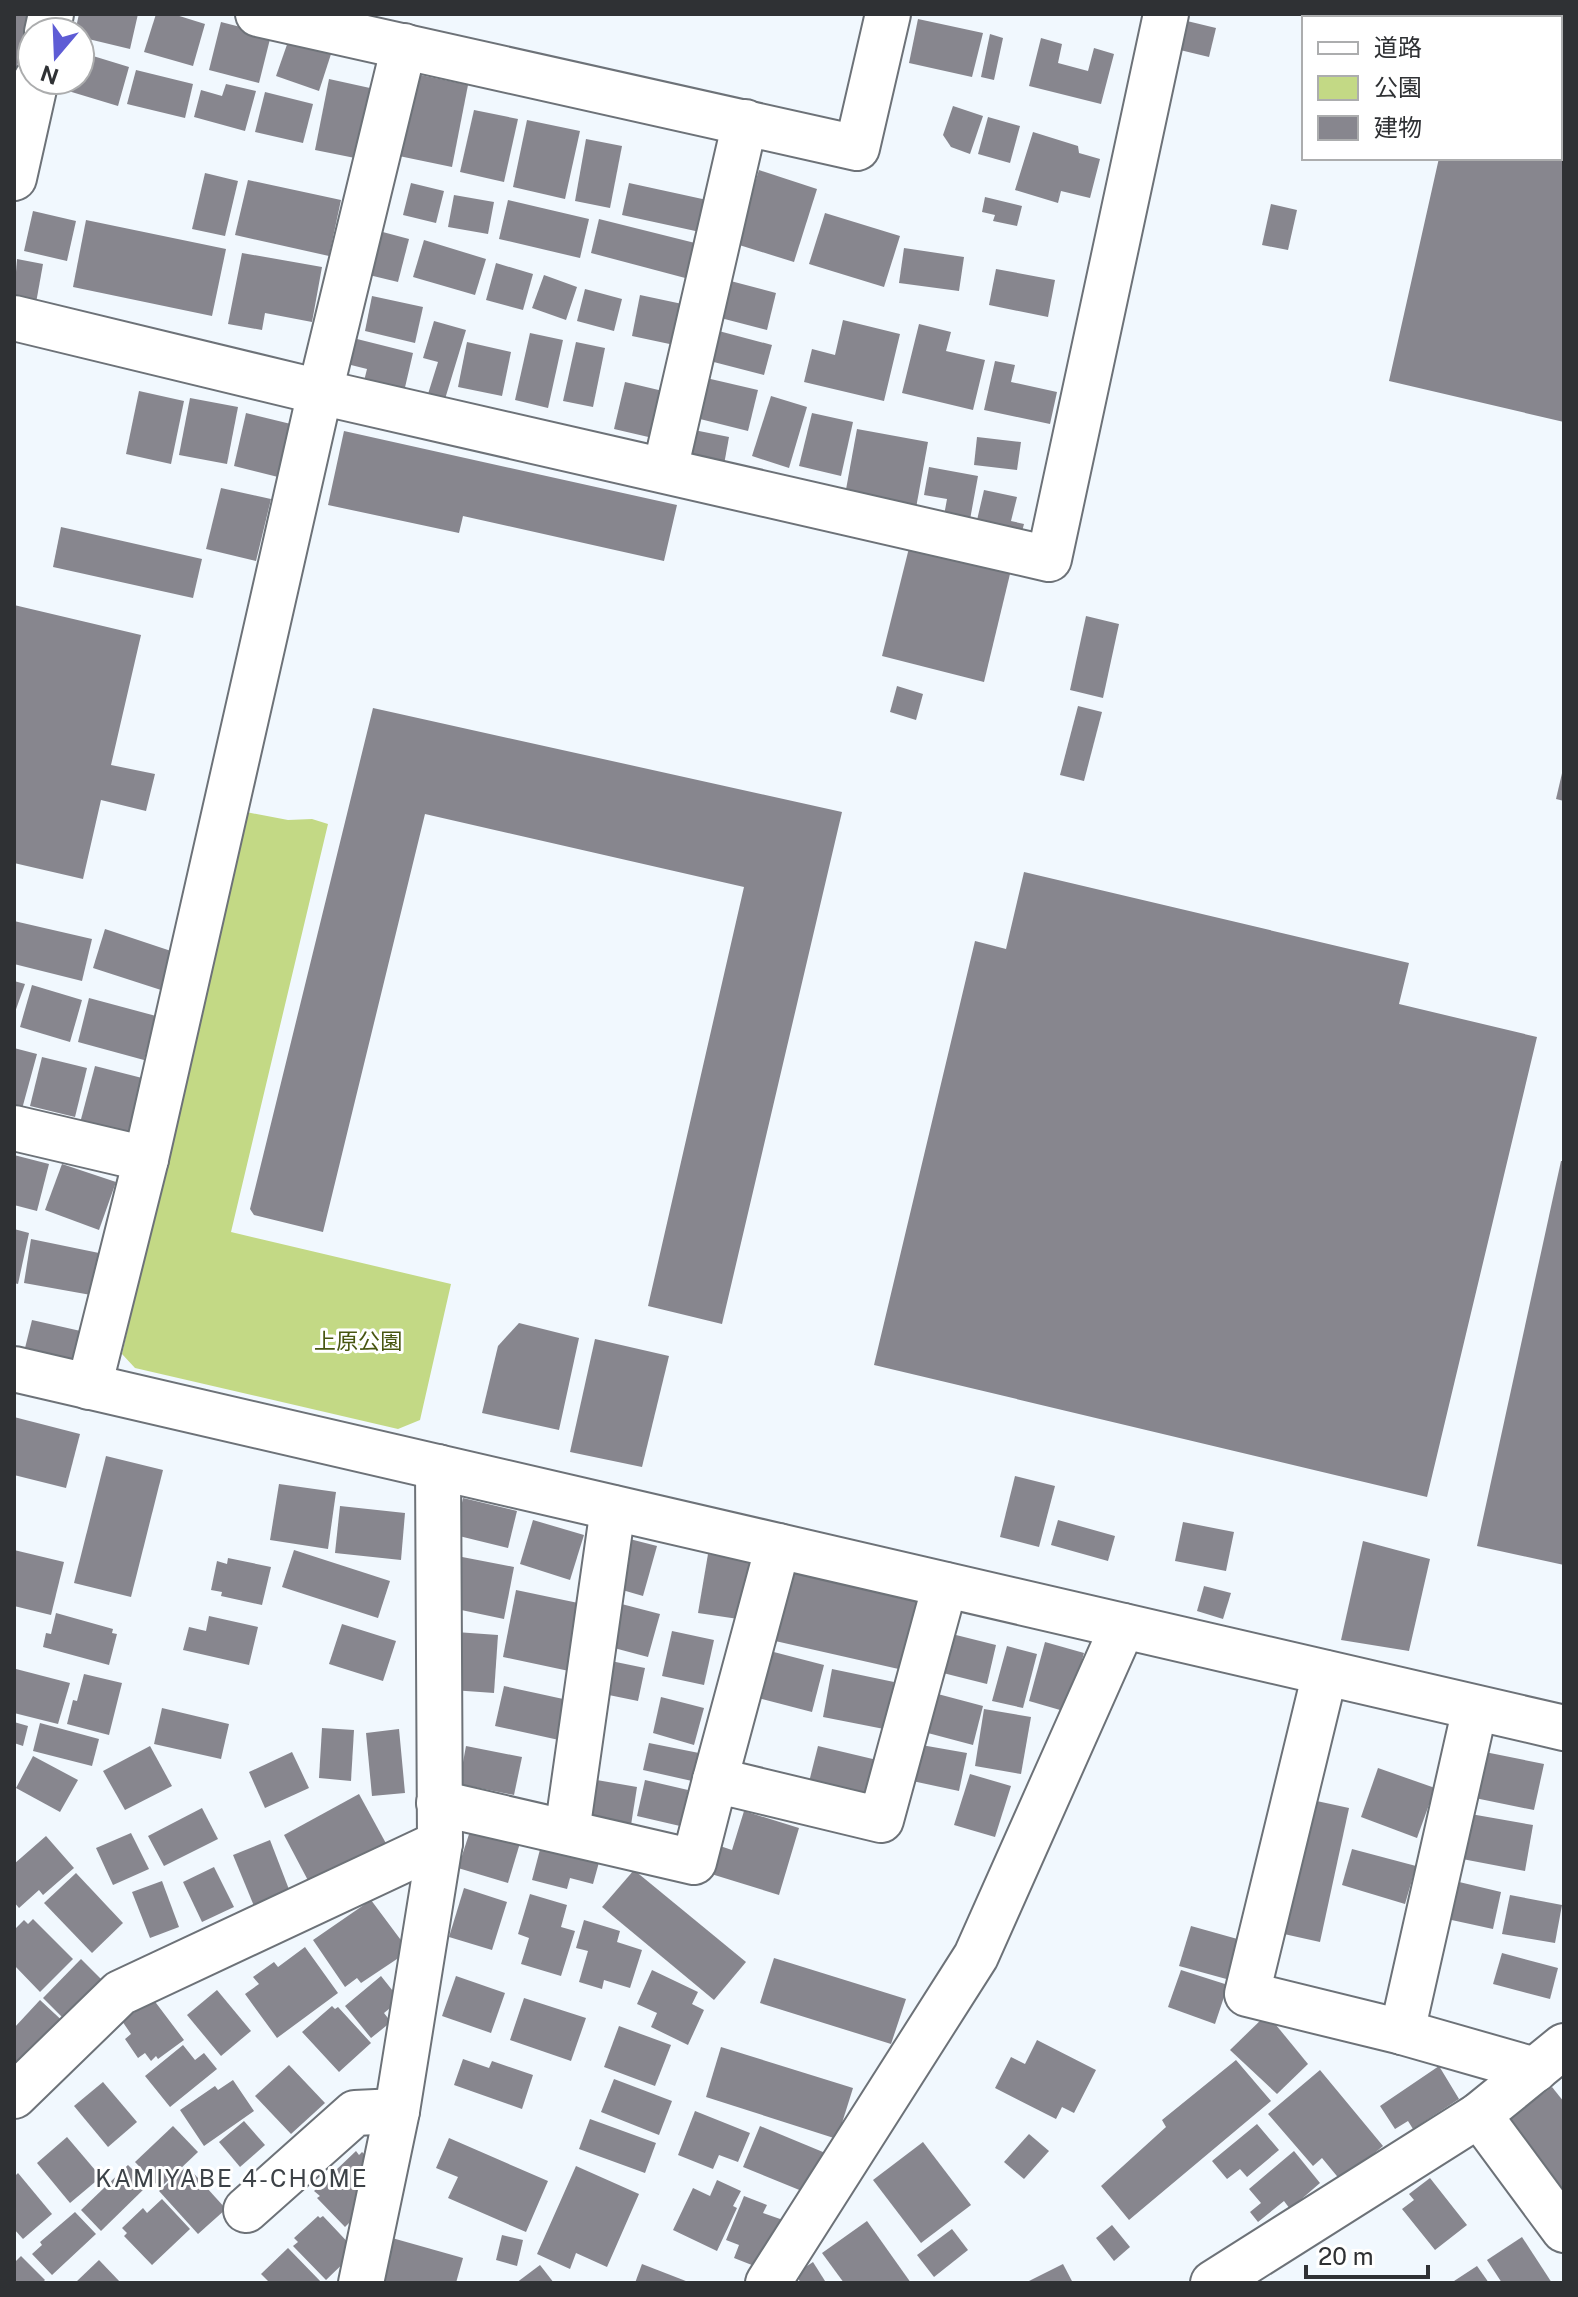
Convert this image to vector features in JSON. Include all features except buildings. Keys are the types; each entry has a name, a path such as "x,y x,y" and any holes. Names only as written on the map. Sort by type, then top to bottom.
{"street":[{"path":"258,14 857,148 888,14"},
{"path":"14,318 320,392 1049,559 1166,14"},
{"path":"89,1387 146,1159 320,392 404,46"},
{"path":"14,178 32,96"},
{"path":"665,470 745,122"},
{"path":"14,1128 146,1159"},
{"path":"14,1369 1564,1728"},
{"path":"361,2283 397,2111 440,1823 438,1467"},
{"path":"567,1832 613,1508"},
{"path":"14,2096 120,1993 440,1823 567,1832 694,1862 778,1546"},
{"path":"715,1780 881,1820 945,1585"},
{"path":"768,2283 976,1956 1123,1626"},
{"path":"1325,1673 1247,1994 1402,2032 1550,2058"},
{"path":"1402,2032 1475,1708"},
{"path":"1213,2283 1479,2115 1550,2058"},
{"path":"246,2210 355,2113 397,2111"},
{"path":"1479,2115 1564,2230"}],"green space":[{"name":"上原公園","path":"246,812 288,820 312,819 328,824 231,1232 451,1284 420,1420 398,1429 135,1368 122,1354"}],"district":[{"name":"KAMIYABE 4-CHOME","path":"232,2178"}]}
